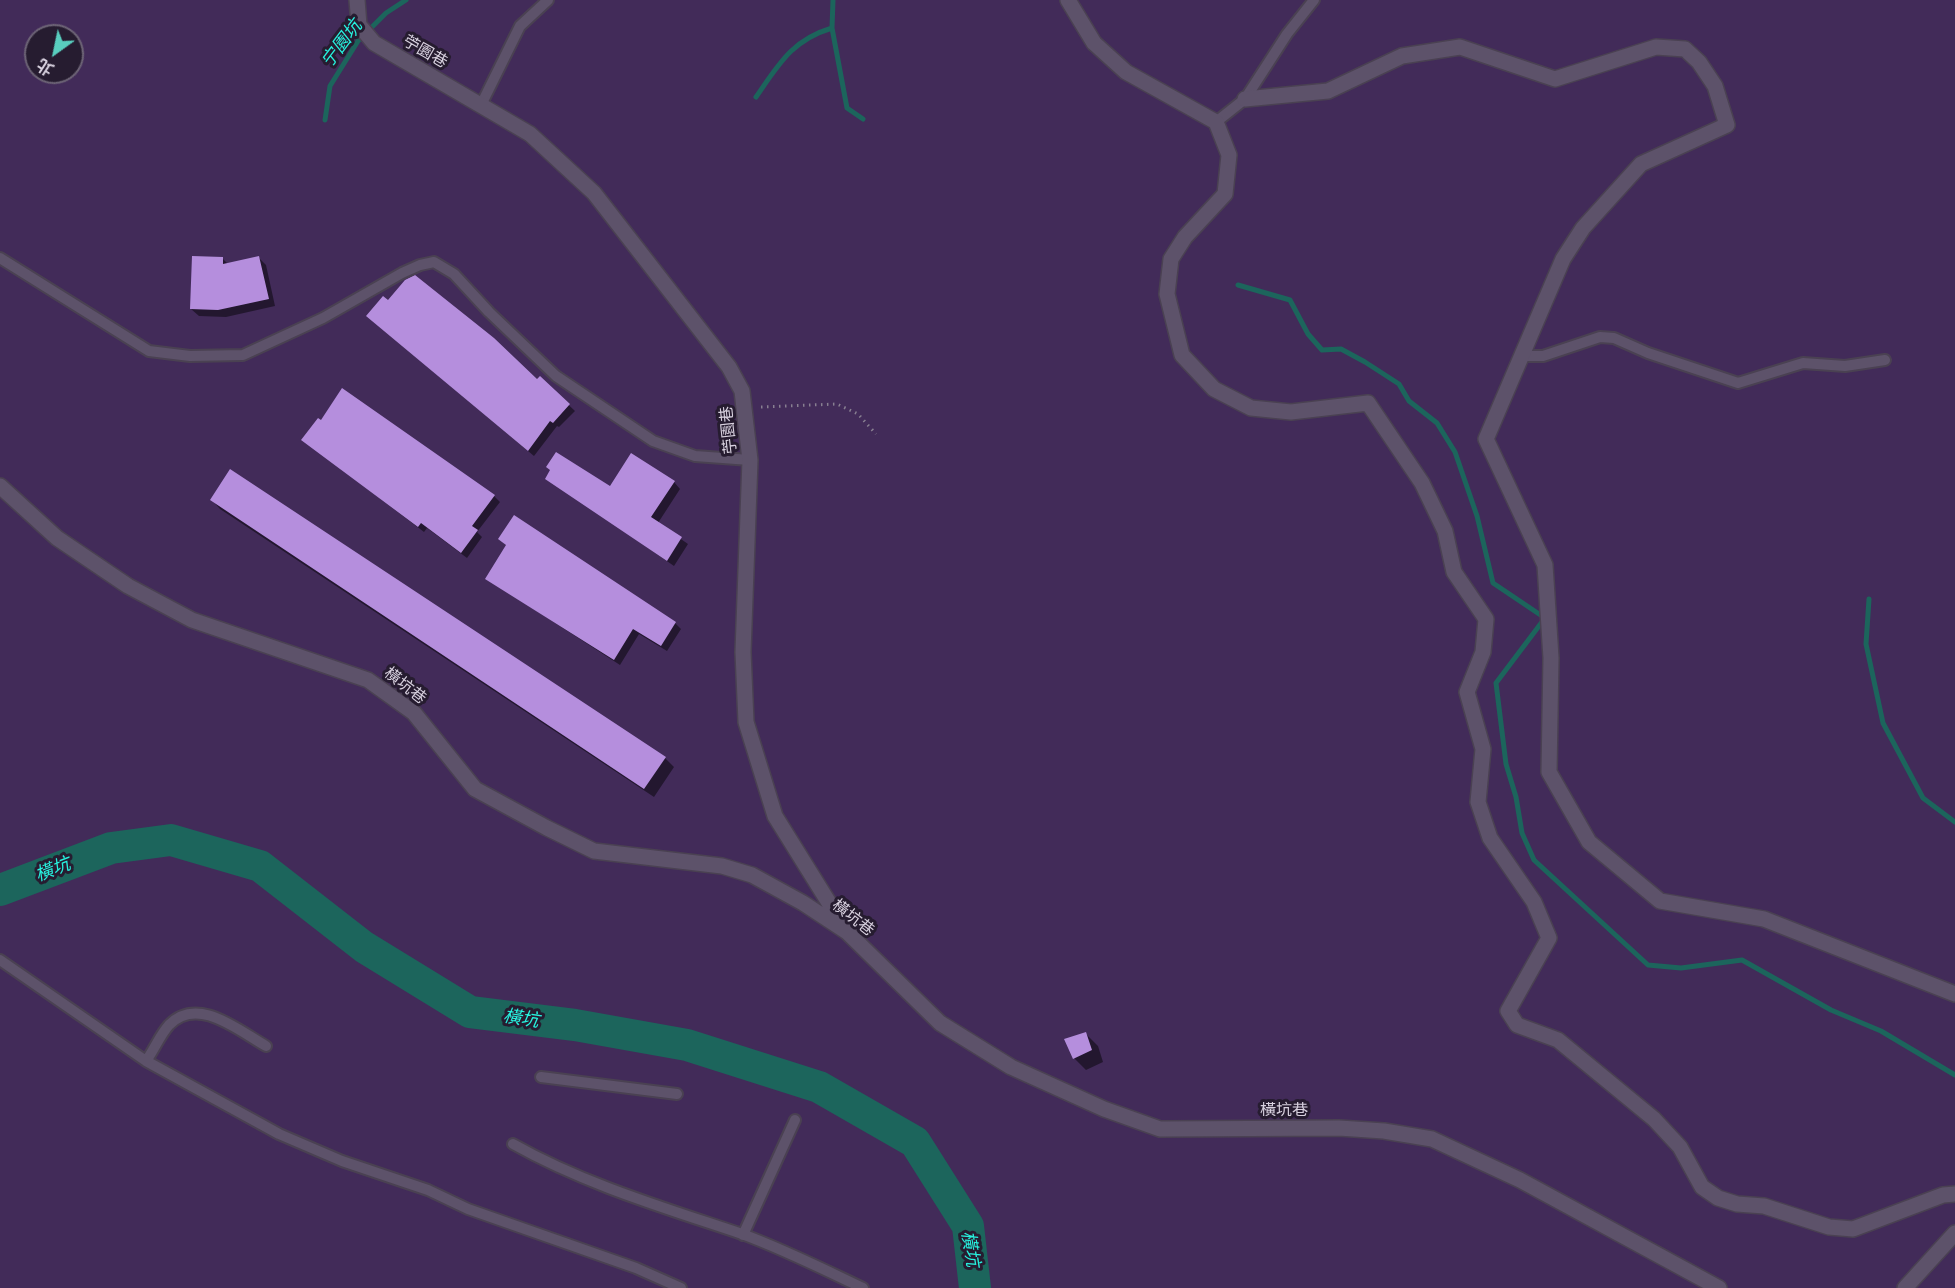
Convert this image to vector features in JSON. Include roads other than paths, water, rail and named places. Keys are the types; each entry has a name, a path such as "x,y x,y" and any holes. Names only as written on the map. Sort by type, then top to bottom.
{"street":[{"name":"苧園巷","path":"357,0 359,25 374,43 530,134 594,193 729,367 742,391 746,409 750,460 743,652 746,722 775,816 847,932"},
{"path":"1068,0 1094,43 1126,72 1216,122 1229,155 1225,194 1185,237 1171,259 1167,294 1182,355 1214,389 1251,408 1291,412 1368,403 1422,483 1445,531 1454,572 1486,620 1483,652 1467,692 1483,748 1478,802 1490,838 1534,902 1549,938 1508,1011 1518,1025 1558,1040 1654,1119 1680,1147 1702,1187 1718,1198 1737,1204 1764,1206 1829,1227 1853,1229 1942,1195 1955,1194"},
{"path":"1245,99 1328,91 1402,56 1460,47 1555,79 1656,47 1685,49 1699,62 1715,86 1727,125 1641,164 1583,228 1563,259 1486,439 1545,565 1551,658 1550,772 1588,842 1660,901 1764,919 1955,994"},
{"name":"橫坑巷","path":"0,486 57,538 128,586 192,620 368,681 414,713 475,789 547,828 594,851 722,866 752,875 847,932 940,1023 1011,1067 1104,1109 1160,1129 1339,1128 1384,1131 1432,1139 1520,1180 1719,1288"},
{"path":"1905,1288 1955,1233"}],"lane":[{"path":"481,105 520,26 548,0"},
{"path":"1216,122 1245,99 1287,34 1314,0"},
{"path":"0,258 148,351 190,356 243,355 323,318 420,264 434,262 454,274 489,312 556,376 653,441 695,456 750,460"},
{"path":"1521,356 1543,356 1600,337 1614,338 1648,354 1738,383 1803,363 1845,366 1885,360"},
{"path":"0,960 147,1061 279,1134 342,1161 636,1268 681,1288"},
{"path":"147,1061 169,1025 184,1015 210,1014 266,1046"},
{"path":"541,1077 677,1094"},
{"path":"743,1235 795,1120"},
{"path":"513,1144 538,1158 624,1193 743,1235 863,1288"}],"waterway":[{"name":"宁園坑","path":"325,120 330,86 358,41 386,13 406,0"},
{"path":"833,0 832,28 847,108 863,119"},
{"path":"756,97 796,46 832,28"},
{"path":"1238,285 1290,300 1308,334 1322,350 1341,349 1365,362 1399,384 1409,401 1437,423 1455,452 1477,516 1493,583 1545,618 1496,683 1506,764 1516,797 1522,833 1534,860 1648,965 1681,968 1742,960 1831,1010 1881,1031 1955,1075"},
{"path":"1869,599 1866,644 1883,723 1923,798 1955,822"},
{"name":"橫坑","path":"0,890 111,848 171,840 260,866 364,947 470,1012 575,1025 687,1045 819,1087 915,1142 968,1226 975,1288"}]}
